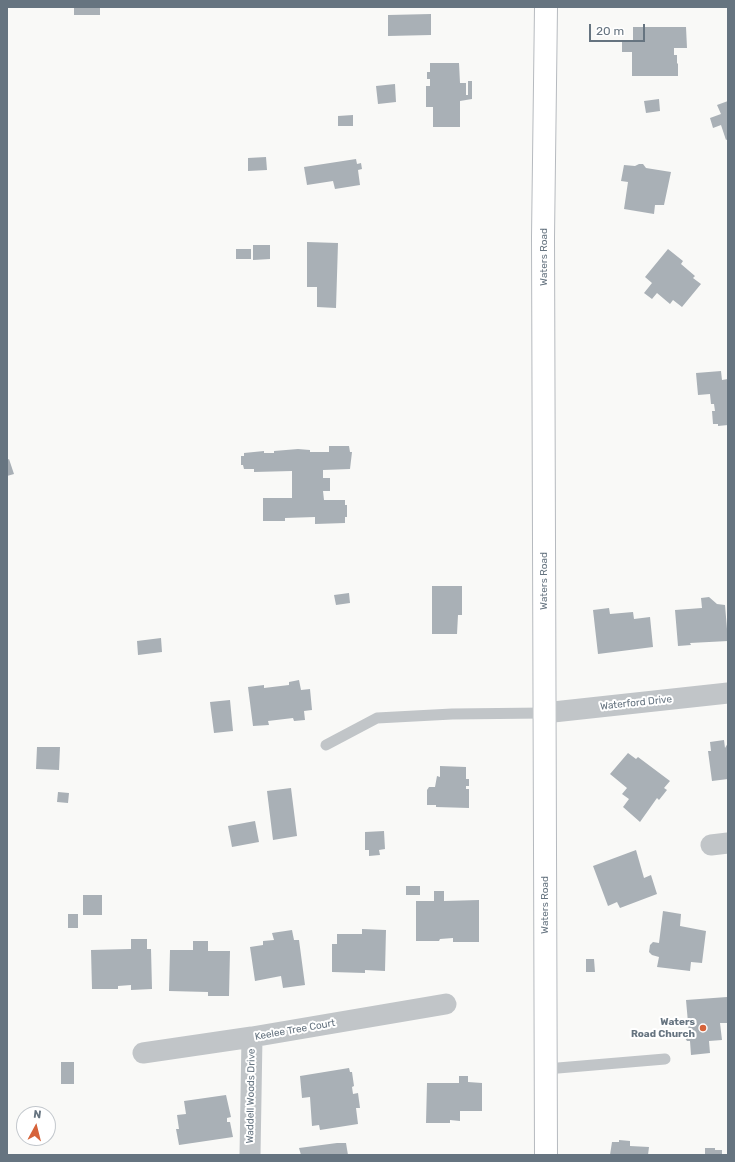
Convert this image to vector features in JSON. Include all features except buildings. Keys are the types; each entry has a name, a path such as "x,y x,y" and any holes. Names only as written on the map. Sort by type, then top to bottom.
{"street":[{"name":"Waters Road","path":"546,7 543,230 546,1155"},
{"name":"Waterford Drive","path":"544,713 728,692"},
{"name":"Keelee Tree Court","path":"143,1053 252,1037 446,1004"},
{"name":"Waddell Woods Drive","path":"250,1155 252,1037"}],"lane":[{"path":"326,745 377,718 452,714 544,713"},
{"path":"546,1069 665,1058"}],"place":[{"name":"Waters Road Church","path":"703,1028"}]}
